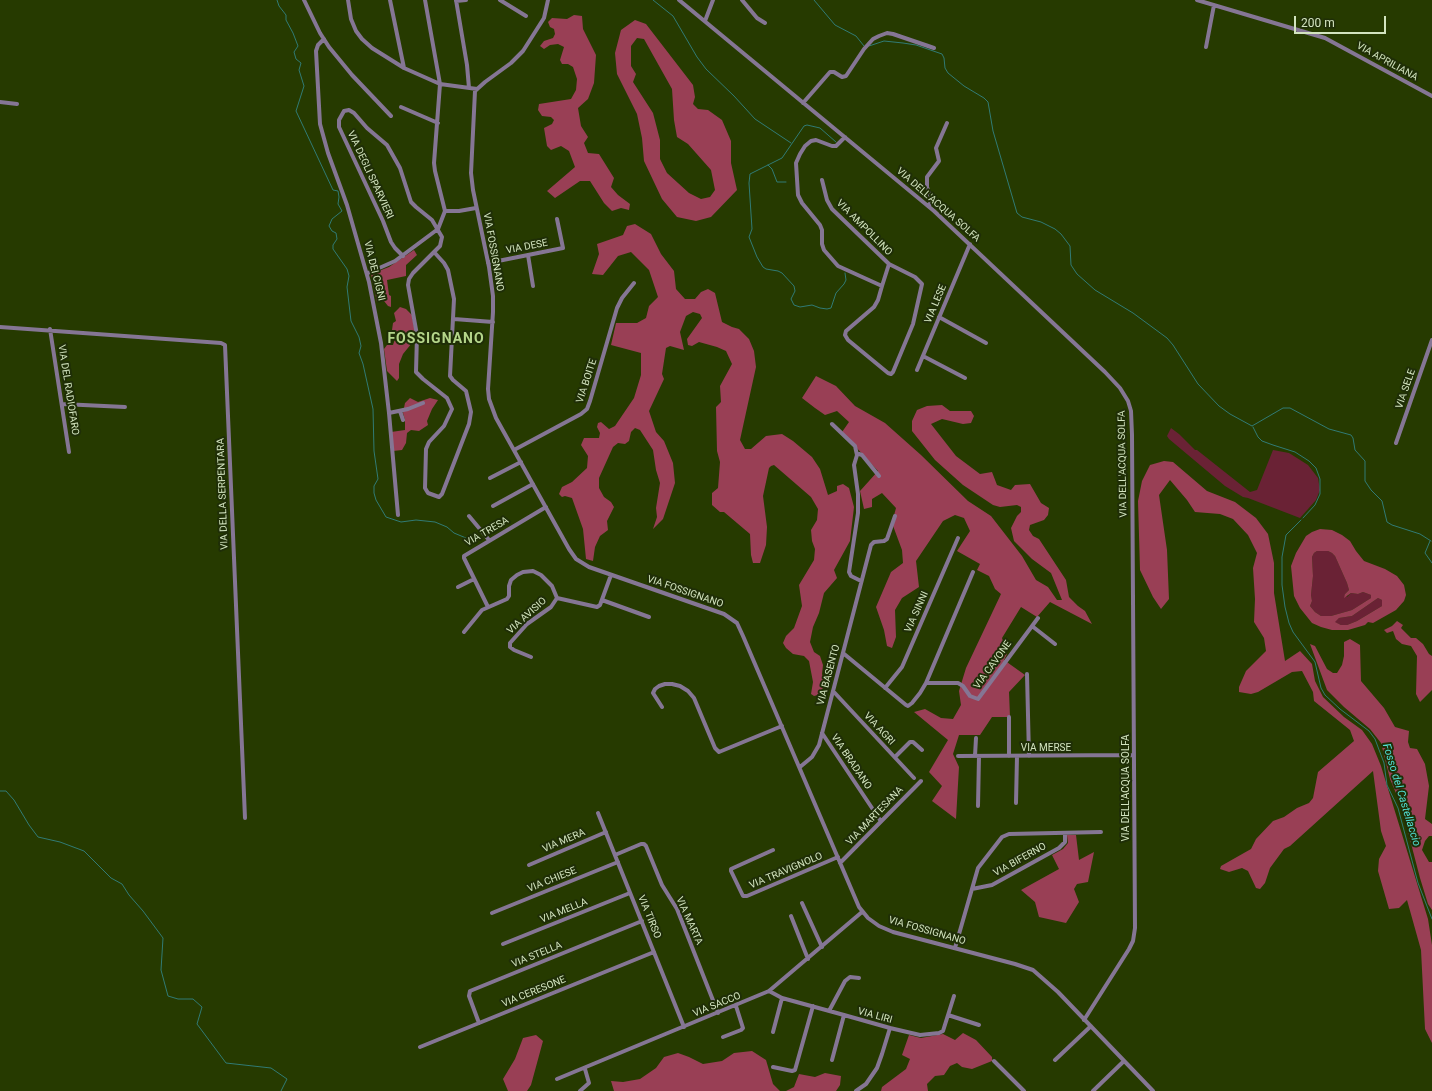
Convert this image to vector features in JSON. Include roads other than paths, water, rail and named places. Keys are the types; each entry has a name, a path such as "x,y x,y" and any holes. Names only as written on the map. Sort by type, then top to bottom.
{"street":[{"path":"304,0 324,39 349,72 391,116"},
{"path":"348,0 352,21 358,35 372,48 404,68 440,84 477,89 508,66 523,51 544,18 548,0"},
{"path":"390,0 404,68"},
{"path":"368,273 403,256 438,229 445,211 434,165 440,84 425,0"},
{"path":"466,0 456,1 467,65 469,88"},
{"path":"500,0 526,16"},
{"name":"VIA DELL'ACQUA SOLFA","path":"679,0 929,206 1105,372 1120,388 1129,403 1132,435 1131,487 1135,923 1133,939 1125,956 1084,1020"},
{"path":"705,22 713,0"},
{"path":"742,0 757,18 765,23"},
{"name":"VIA APRILIANA","path":"1197,0 1325,38 1432,96"},
{"path":"1206,47 1214,5"},
{"path":"803,103 830,72 834,72 842,77 846,76 863,50 878,36 887,33 893,34 934,48"},
{"name":"VIA DEI CIGNI","path":"324,39 318,45 316,51 320,124 329,156 347,205 368,273 381,343 398,515"},
{"name":"VIA FOSSIGNANO","path":"477,89 474,95 471,168 472,186 488,263 493,296 493,322 488,395 493,411 576,560 611,575 724,614 739,626 862,912 872,922 886,929 1032,970 1048,983 1153,1091"},
{"path":"0,102 17,104"},
{"path":"401,108 438,123"},
{"name":"VIA DEGLI SPARVIERI","path":"403,256 391,242 383,221 339,127 339,120 344,112 349,110 354,112 367,128 387,145 400,168 411,202 431,219 438,229"},
{"path":"929,206 931,199 927,187 927,178 939,160 936,149 947,123"},
{"path":"845,138 836,146 817,140 811,141 806,145 796,163 798,195 802,203 821,226 823,247 834,263 845,270 882,286"},
{"name":"VIA AMPOLLINO","path":"822,180 829,206 889,264 921,282 922,286 913,324 891,374 848,340 845,335 846,331 874,307 889,264"},
{"path":"445,211 459,211 476,208"},
{"name":"VIA DESE","path":"488,263 563,248 557,219"},
{"path":"434,252 449,271 454,302 450,375 452,379 466,391 471,407 471,415 442,494 438,497 428,493 425,488 426,449 429,442 444,426 452,409 448,399 423,380 416,372 417,333 408,287 412,274 434,252 440,246 442,237 438,229"},
{"name":"VIA LESE","path":"917,370 970,244"},
{"path":"528,255 533,286"},
{"name":"VIA BOITE","path":"514,450 581,414 587,409 618,306 634,283"},
{"path":"939,317 986,343"},
{"path":"454,319 493,322"},
{"path":"0,327 50,329"},
{"name":"VIA DEL RADIOFARO","path":"50,329 69,452"},
{"name":"VIA DELLA SERPENTARA","path":"50,329 222,343 225,345 245,818"},
{"name":"VIA SELE","path":"1396,443 1432,340"},
{"path":"923,356 965,378"},
{"path":"389,413 410,408 423,402"},
{"path":"62,404 125,407"},
{"path":"400,411 404,420"},
{"path":"832,424 855,446 857,455 854,459 854,466 858,511 849,572 852,577 861,581"},
{"path":"857,455 862,455 880,476"},
{"path":"490,478 521,462"},
{"path":"493,506 533,484"},
{"name":"VIA TRESA","path":"488,607 464,556 546,507"},
{"path":"469,516 489,540"},
{"name":"VIA BASENTO","path":"800,767 809,760 815,752 822,733 872,544 887,540 895,516"},
{"name":"VIA SINNI","path":"885,688 902,667 958,538"},
{"name":"VIA AVISIO","path":"464,632 479,613 488,607 507,599 509,596 509,586 511,580 517,574 526,571 534,572 542,576 552,586 557,598"},
{"path":"843,653 904,704 908,706 910,705 926,683 973,572"},
{"path":"611,575 602,600 649,617"},
{"path":"458,587 474,578"},
{"name":"VIA AVISIO","path":"557,598 596,607 600,606 602,600"},
{"name":"VIA AVISIO","path":"531,657 513,649 510,646 510,643 530,622 551,606 557,598"},
{"name":"VIA CAVONE","path":"926,683 958,683 964,687 970,696 975,699 979,698 987,685 1038,618"},
{"path":"1032,626 1056,644"},
{"path":"1027,674 1029,756"},
{"path":"662,707 653,693 659,686 673,684 688,691 694,698 715,748 719,752 782,726"},
{"name":"VIA AGRI","path":"833,691 914,778"},
{"path":"1009,717 1009,756"},
{"name":"VIA BRADANO","path":"822,733 880,820"},
{"path":"976,738 978,806"},
{"path":"895,757 910,742 913,742 922,750"},
{"name":"VIA MERSE","path":"958,756 1134,755"},
{"path":"1016,803 1017,756"},
{"name":"VIA MARTESANA","path":"840,863 920,781"},
{"name":"VIA TIRSO","path":"598,813 684,1027"},
{"name":"VIA MERA","path":"529,865 606,832"},
{"name":"VIA BIFERNO","path":"955,948 980,865 1004,836 1010,834 1101,832"},
{"name":"VIA BIFERNO","path":"972,889 992,885 1059,848 1065,842 1065,833"},
{"name":"VIA MARTA","path":"615,855 642,844 645,845 662,885 677,909 718,1013"},
{"name":"VIA TRAVIGNOLO","path":"773,850 731,869 744,896 838,857"},
{"name":"VIA CHIESE","path":"492,913 618,862"},
{"name":"VIA MELLA","path":"503,944 630,893"},
{"path":"802,903 822,947"},
{"name":"VIA SACCO","path":"557,1080 769,991 862,912"},
{"path":"791,916 808,959"},
{"name":"VIA STELLA","path":"479,1023 468,994 470,991 642,921"},
{"name":"VIA CERESONE","path":"420,1047 654,952"},
{"path":"829,1011 845,980 850,978 859,978"},
{"name":"VIA LIRI","path":"769,991 782,998 890,1028 918,1034 940,1033 944,1030 954,996"},
{"path":"773,1032 782,998"},
{"path":"723,1037 743,1028 736,1006"},
{"path":"773,1067 792,1071 795,1070 813,1006"},
{"path":"832,1060 844,1015"},
{"path":"948,1015 978,1025"},
{"path":"1055,1060 1091,1026"},
{"path":"856,1091 866,1084 877,1068 890,1028"},
{"path":"1093,1091 1124,1060"},
{"path":"994,1061 1024,1091"},
{"path":"580,1091 589,1083 585,1069"}],"waterway":[{"path":"277,0 279,6 286,15 286,20 298,46 294,52 296,59 301,63 299,70 304,86 296,111 333,190 338,191 338,204 342,211 332,219 329,226 332,231 336,233 337,239 333,245 333,249 347,269 349,276 347,287 351,321 359,337 361,346 359,353 363,364 373,409 374,451 378,479 374,486 376,500 386,517 401,522 416,520 435,522 466,538"},
{"path":"653,0 673,16 697,57 706,69 755,119 791,143"},
{"path":"814,0 835,25 856,36 864,46"},
{"path":"869,46 884,41 903,43 916,45 942,54 945,68 948,73 988,102 993,131 1017,213 1022,217 1041,222 1055,229 1061,234 1070,246 1071,265 1077,274 1095,290 1133,313 1167,338 1198,384 1219,406 1230,414 1252,426 1283,408 1290,408 1329,429 1351,435 1355,450 1365,461 1365,481 1371,490 1382,501 1387,522 1420,534 1431,541"},
{"path":"836,142 820,128 807,125 804,126 782,158 750,174 749,183 752,229 749,237 757,257 763,267 782,273 794,286 795,291 791,299 794,305 800,307 812,305 820,308 831,308 836,293 846,280 845,273"},
{"path":"768,165 772,169 777,182 786,182"},
{"name":"Fosso del Castellaccio","path":"1253,427 1258,437 1262,441 1295,452 1309,461 1316,468 1320,479 1320,494 1315,505 1303,518"},
{"name":"Fosso del Castellaccio","path":"1301,520 1286,535 1282,557 1282,585 1289,623 1293,632 1315,662 1321,688 1325,695 1340,709 1369,731 1375,739 1384,763 1387,785 1398,808 1418,883 1432,919"},
{"path":"1430,541 1425,553 1432,563"},
{"path":"0,791 6,791 14,800 38,837 60,842 84,851 111,878 122,884 163,938 161,970 168,996 178,999 193,999 202,1007 197,1024 226,1063 271,1068 287,1079 281,1091"}],"district":[{"name":"FOSSIGNANO","path":"436,339"}]}
